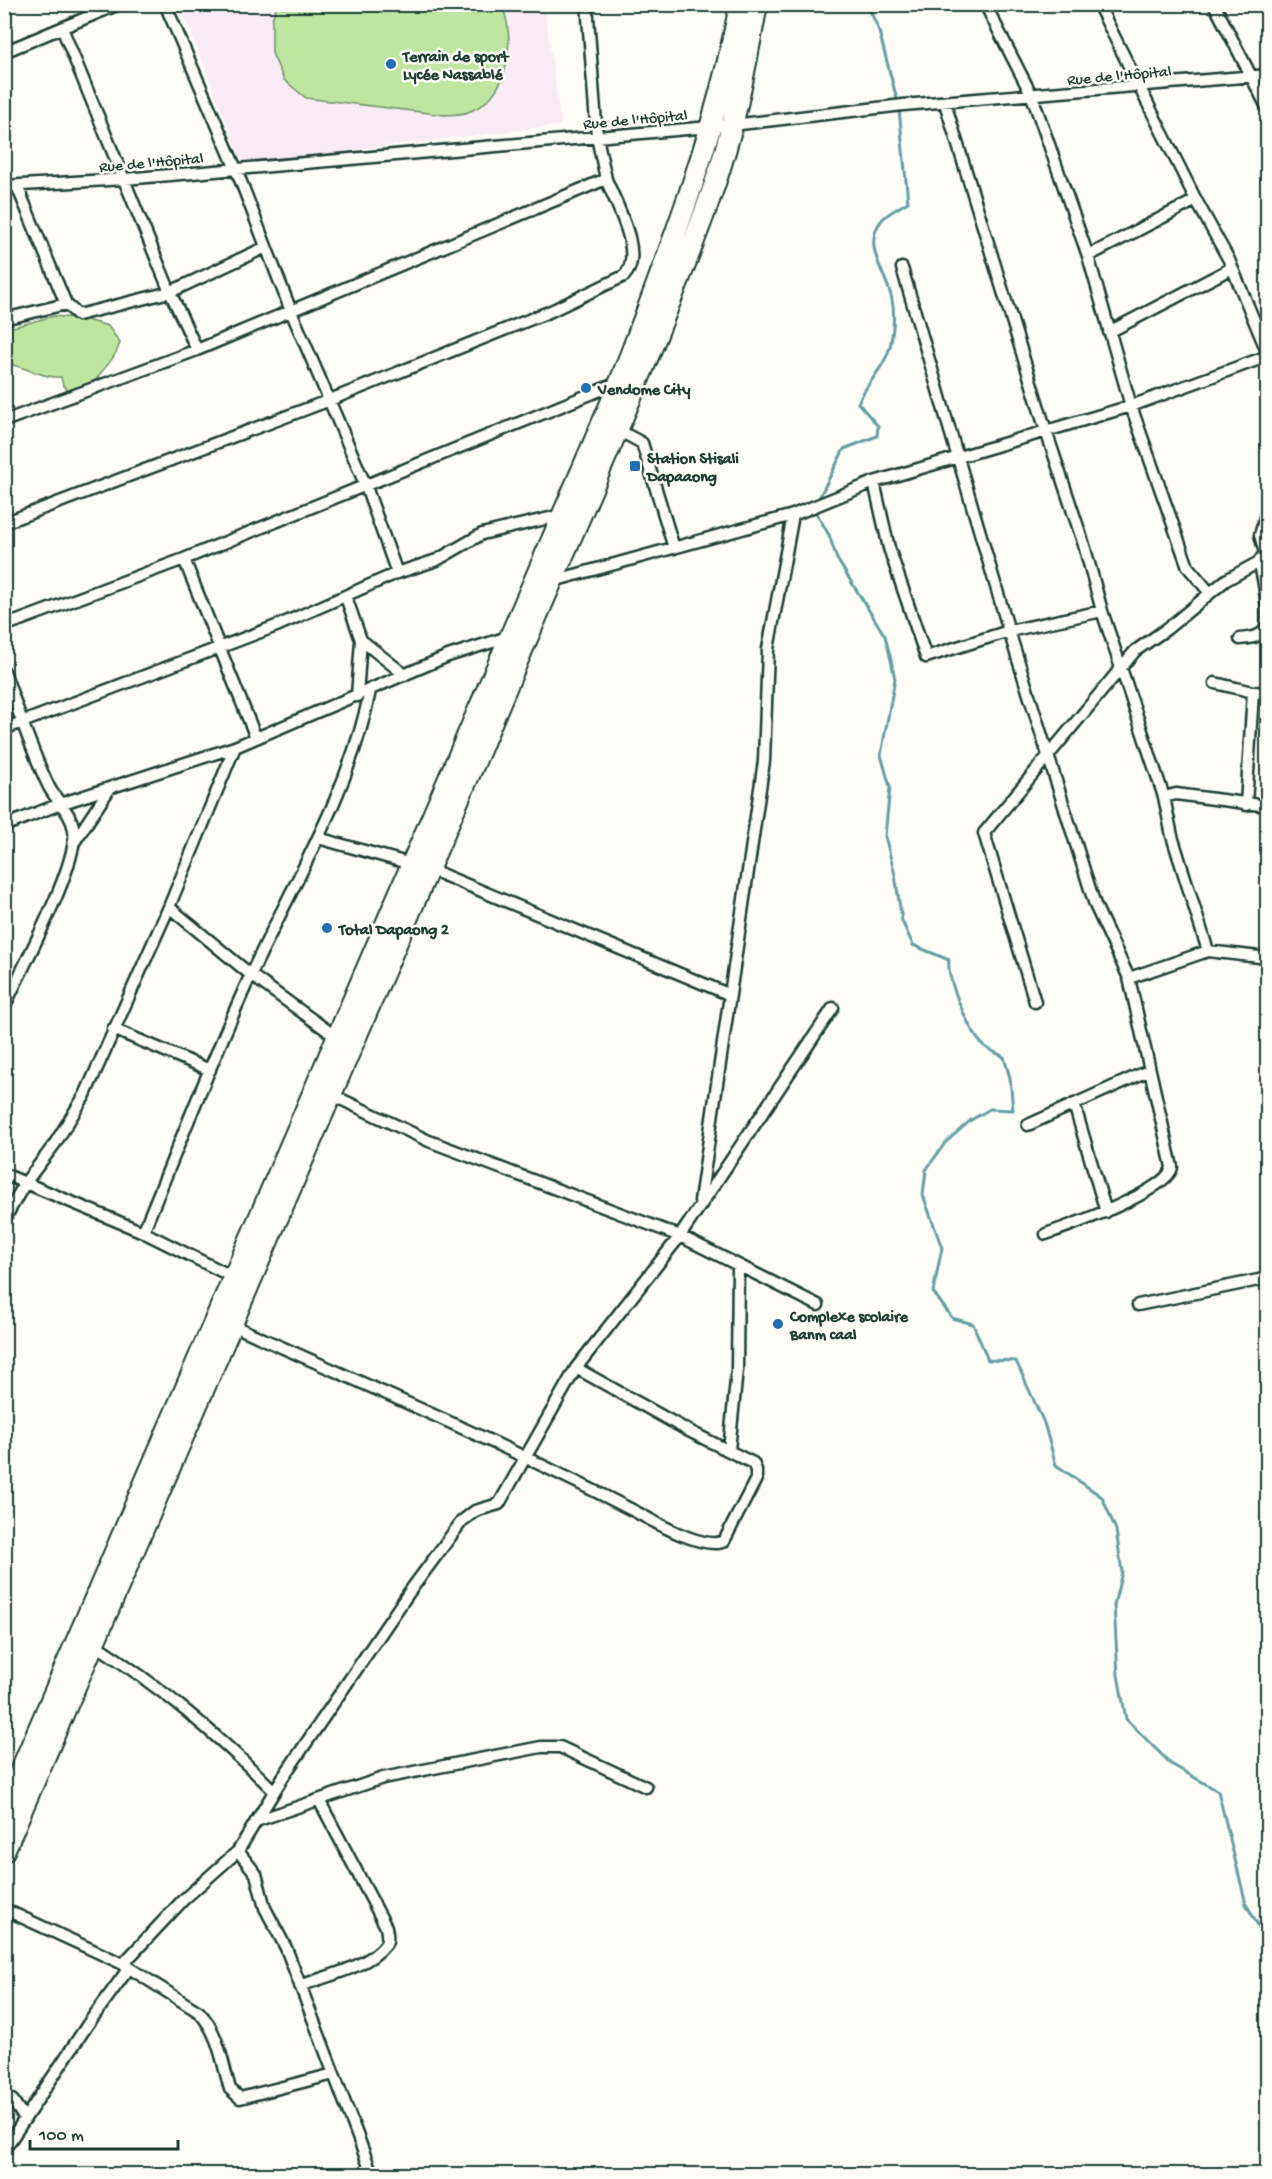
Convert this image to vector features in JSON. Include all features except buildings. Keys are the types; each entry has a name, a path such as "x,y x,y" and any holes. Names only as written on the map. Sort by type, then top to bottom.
{"highway":[{"path":"4,1809 241,1282 518,637 562,515 620,382 669,255 726,74 740,4"},
{"path":"518,637 553,580 688,259 732,125 758,4"},
{"path":"4,1851 232,1325 241,1282 330,1094 345,1042"}],"street":[{"path":"4,52 62,27 94,10 119,4"},
{"path":"165,4 236,169 291,311 365,484 397,573"},
{"path":"4,523 330,400 550,311 624,276 630,270 633,250 606,179 597,137 587,4"},
{"path":"986,4 1032,96 1088,256 1131,406 1188,567 1192,575 1210,593"},
{"path":"553,580 793,515 874,482 1131,406 1268,355 1232,268 1098,4"},
{"path":"1214,4 1268,108"},
{"path":"62,27 170,292 197,350"},
{"name":"Rue de l'Hôpital","path":"4,186 125,179 711,127 898,106 1268,75"},
{"path":"945,103 1046,431 1084,545 1102,611 1164,798 1172,836 1208,951"},
{"path":"4,421 197,350 606,179"},
{"path":"17,186 66,304 78,315 170,292 266,247"},
{"path":"1088,256 1196,200"},
{"path":"902,268 1009,631 1095,905 1129,978 1158,1098 1171,1172 1166,1179 1106,1212 1046,1234"},
{"path":"1109,332 1232,268"},
{"path":"4,319 66,304"},
{"path":"4,626 184,559 620,382"},
{"path":"618,430 642,443 674,548"},
{"path":"874,482 889,548 926,657 1009,631 1102,611"},
{"path":"1240,639 1262,633 1267,626 1264,556 1260,535 1268,507"},
{"path":"4,729 346,597 397,573 444,557 493,530 562,515"},
{"path":"699,1204 764,761 768,649 793,515"},
{"path":"1035,1002 984,832 1120,667 1141,645 1168,628 1226,580 1264,556"},
{"path":"184,559 256,738"},
{"path":"346,597 361,640 357,696"},
{"path":"4,826 60,804 235,747 448,656 518,637"},
{"path":"361,640 405,675"},
{"path":"4,671 50,789 72,820 75,841"},
{"path":"1215,683 1268,693"},
{"path":"143,1232 251,975 318,837 359,741 370,691"},
{"path":"1246,805 1253,692"},
{"path":"4,1220 25,1183 54,1145 85,1095 112,1029 169,907 235,747"},
{"path":"4,1008 52,904 75,841 110,788"},
{"path":"1164,798 1176,794 1246,805 1268,806"},
{"path":"318,837 420,866 728,994"},
{"path":"169,907 251,975 345,1042"},
{"path":"1129,978 1208,951 1268,958"},
{"path":"4,2150 126,1966 183,1900 238,1851 274,1791 410,1591 462,1521 475,1511 499,1504 576,1368 680,1236 699,1204 833,1008"},
{"path":"112,1029 210,1070"},
{"path":"1028,1125 1150,1070"},
{"path":"330,1094 429,1141 680,1236 818,1305"},
{"path":"1074,1104 1106,1212"},
{"path":"4,1174 143,1232 241,1282"},
{"path":"729,1450 736,1380 738,1265"},
{"path":"1138,1305 1268,1278"},
{"path":"232,1325 525,1455 673,1531 720,1544 724,1541 756,1479 753,1462 576,1368"},
{"path":"93,1643 154,1682 207,1726 274,1791"},
{"path":"256,1821 383,1778 541,1747 560,1747 646,1787"},
{"path":"300,1986 363,1961 385,1945 387,1938 386,1927 319,1800"},
{"path":"238,1851 256,1874 265,1908 286,1948 372,2175"},
{"path":"4,1909 126,1966 199,2012 215,2033 230,2090 235,2096 240,2098 334,2074"},
{"path":"4,2094 13,2101 25,2119"}],"shaded area":[{"path":"180,5 544,5 561,125 245,163 242,161"}],"green space":[{"name":"Terrain de sport Lycée Nassablé","path":"277,5 502,5 508,34 506,66 493,94 482,105 462,114 445,115 306,98 284,80 272,53 272,19"},
{"path":"54,316 83,319 108,326 120,343 115,355 93,385 68,391 61,377 48,376 5,363 5,329"}],"waterway":[{"path":"867,4 878,28 898,103"},
{"path":"818,500 844,449 877,436 878,426 858,403 884,362 892,336 892,300 878,261 874,241 881,221 908,202 899,109"},
{"path":"814,509 829,535 837,559 885,636 891,660 895,679 881,755 890,787 885,836 895,875 902,921 913,945 949,960 951,979 965,1017 983,1045 1004,1057 1010,1078 1013,1110 990,1109 971,1120 945,1143 926,1170 923,1195 942,1248 933,1292 952,1318 973,1324 988,1360 1016,1361 1044,1423 1056,1465 1102,1497 1116,1530 1122,1572 1114,1605 1118,1675 1126,1719 1171,1764 1218,1791 1246,1904 1268,1943"}],"place":[{"name":"Terrain de sport Lycée Nassablé","path":"391,64"},
{"name":"Vendome City","path":"586,388"},
{"name":"Station Stisali Dapaaong","path":"635,466"},
{"name":"Total Dapaong 2","path":"327,928"},
{"name":"Complexe scolaire Banm caal","path":"778,1324"}]}
